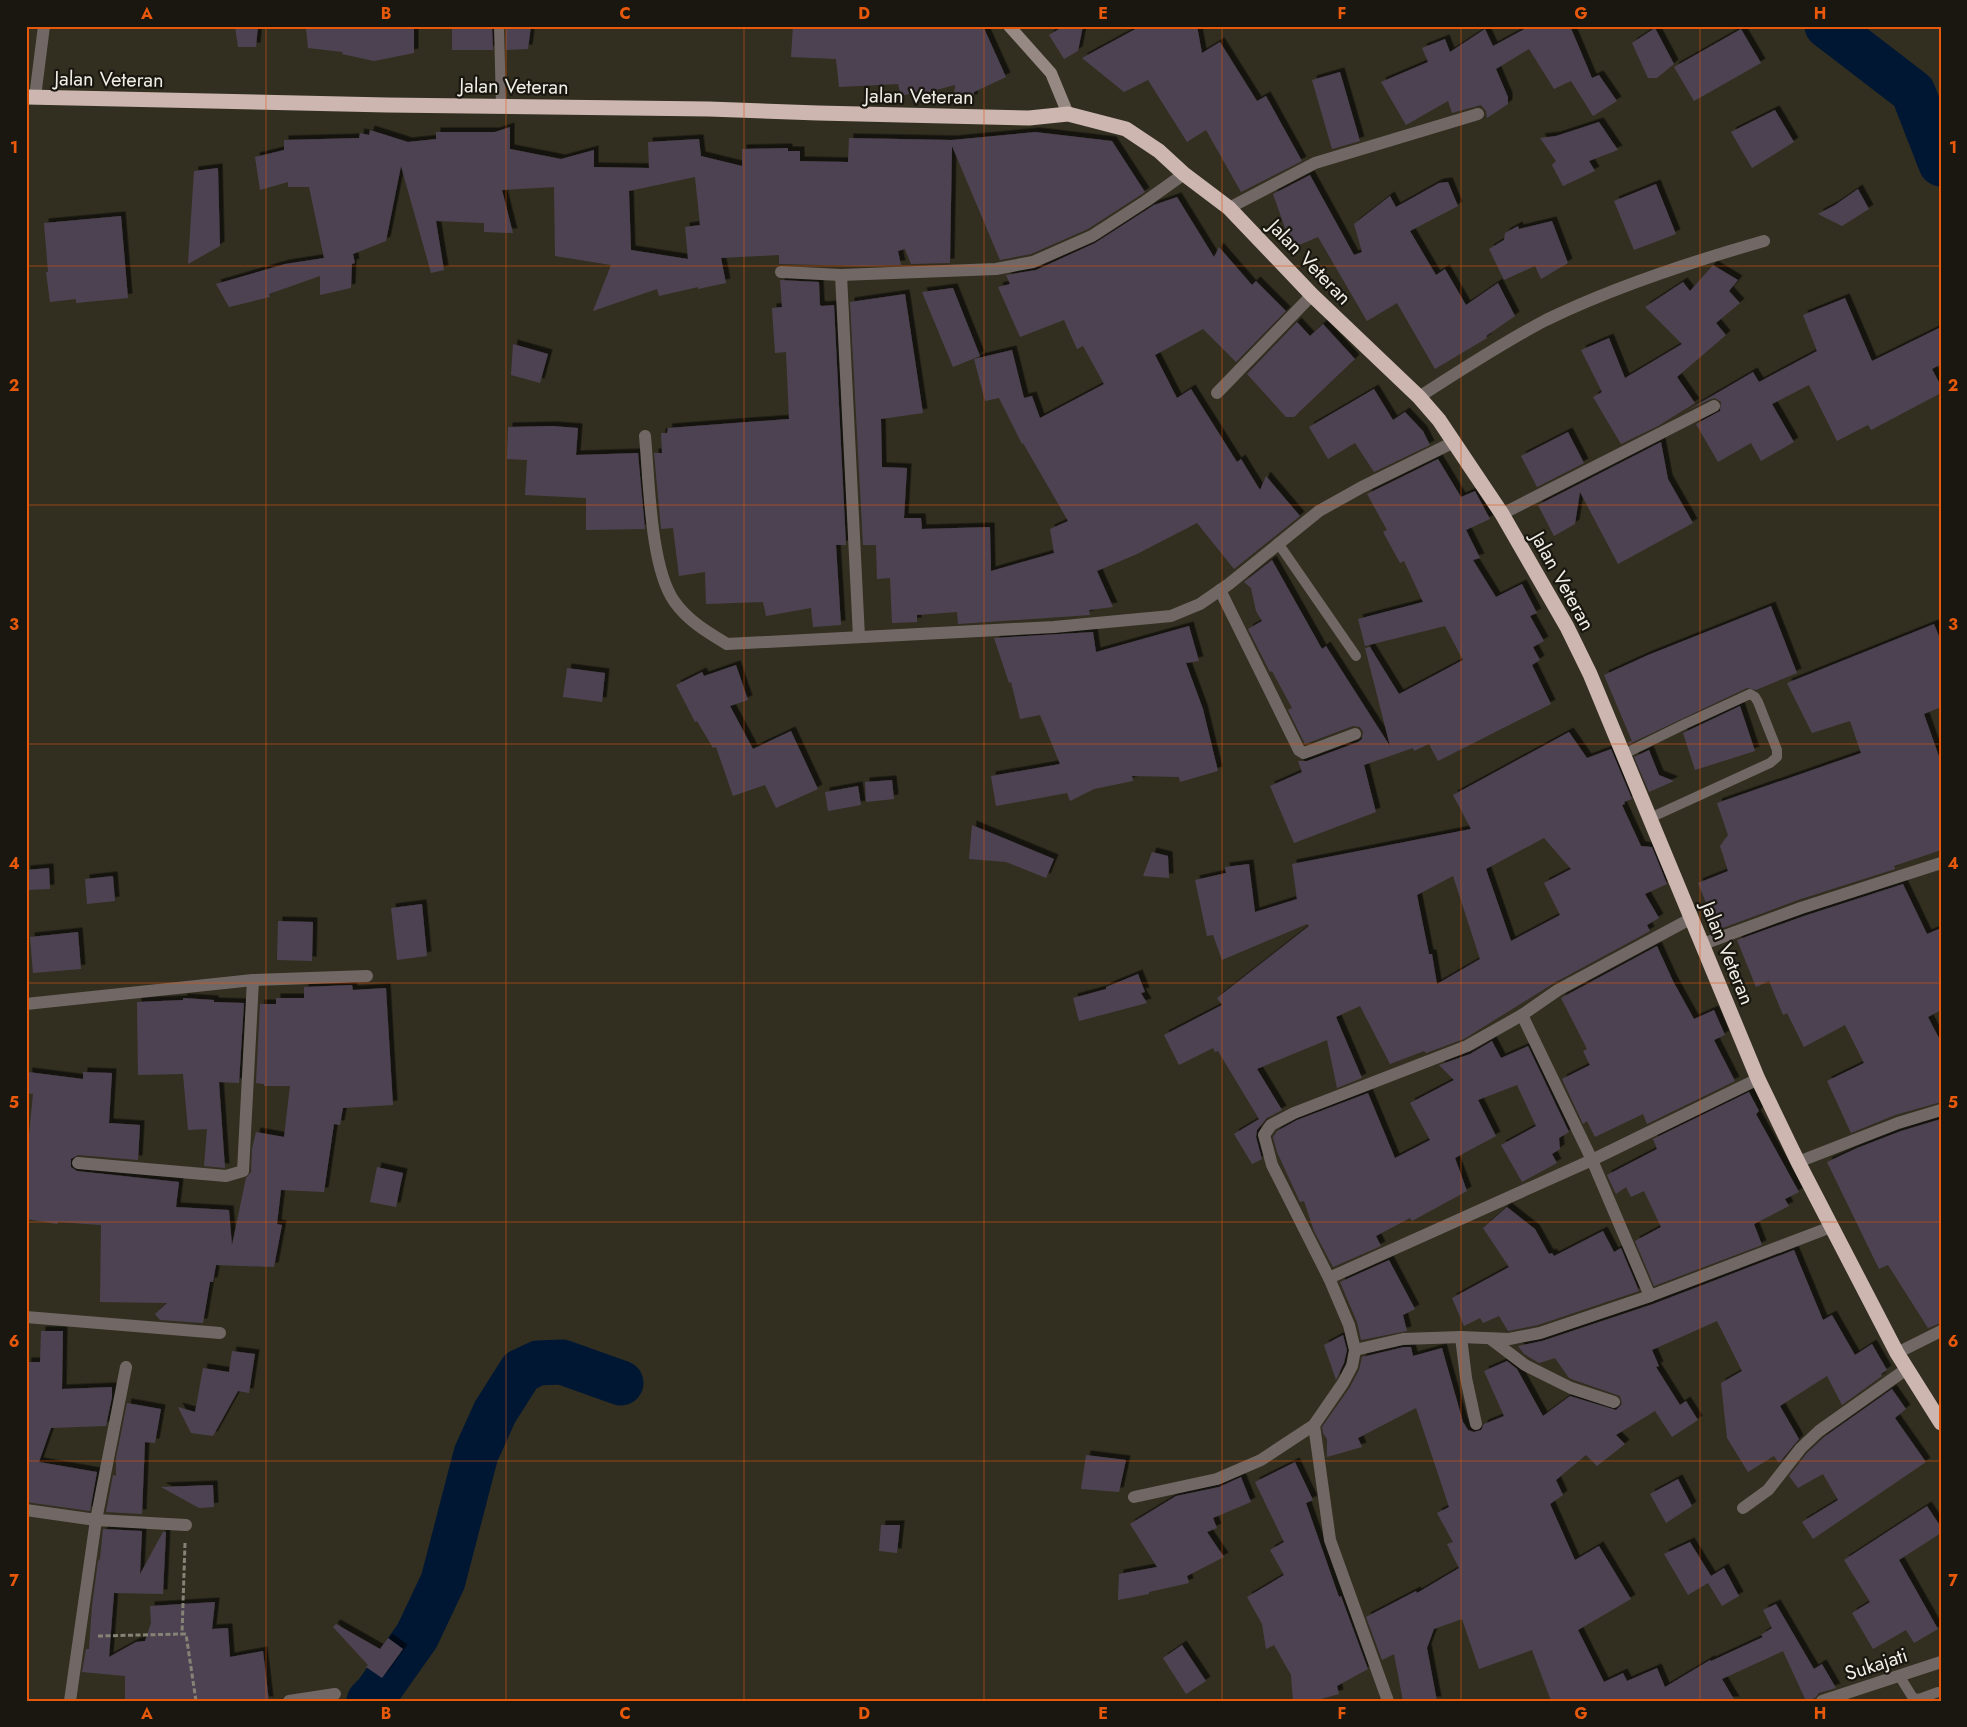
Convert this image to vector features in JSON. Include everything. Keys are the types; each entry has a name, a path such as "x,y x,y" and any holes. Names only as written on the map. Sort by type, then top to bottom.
{"highway":[{"name":"Jalan Veteran","path":"31,97 709,108 818,113 1029,118 1068,114 1126,129 1159,151 1184,174 1229,208 1312,295 1419,397 1439,420 1502,514 1571,635 1590,674 1758,1079 1798,1162 1897,1353 1941,1423"}],"street":[{"path":"31,97 44,26"},
{"path":"1009,26 1051,73 1068,114"},
{"path":"1229,208 1315,163 1478,114"},
{"path":"782,272 841,275 996,270 1033,262 1092,236 1184,174"},
{"path":"1419,397 1506,342 1589,300 1697,260 1764,241"},
{"path":"841,275 859,638"},
{"path":"1217,393 1312,295"},
{"path":"1502,514 1714,406"},
{"path":"645,436 656,549 665,584 673,600 689,618 727,644 1054,627 1171,616 1200,604 1220,590 1319,511 1362,487 1454,442"},
{"path":"1220,590 1298,750 1304,753 1355,734"},
{"path":"1703,944 1801,908 1941,863"},
{"path":"1134,1498 1217,1479 1261,1460 1314,1426 1352,1366 1355,1350 1349,1325 1329,1278 1272,1165 1266,1148 1264,1135 1271,1125 1294,1113 1467,1046 1522,1016 1558,990 1692,918"},
{"path":"26,1004 253,980 367,976"},
{"path":"78,1163 226,1176 243,1171 253,980"},
{"path":"1522,1016 1592,1160 1650,1296"},
{"path":"1329,1278 1592,1160 1758,1079"},
{"path":"1798,1162 1898,1123 1941,1110"},
{"path":"1355,1350 1403,1339 1461,1337 1492,1340 1540,1334 1650,1296 1831,1227"},
{"path":"26,1317 220,1333"},
{"path":"1897,1353 1941,1331"},
{"path":"1461,1337 1466,1378 1476,1424"},
{"path":"1492,1340 1525,1365 1571,1388 1614,1402"},
{"path":"70,1701 96,1520 126,1367"},
{"path":"1743,1508 1768,1490 1801,1448 1819,1431 1908,1368"},
{"path":"1314,1426 1330,1540 1388,1701"},
{"path":"26,1510 96,1520 186,1525"},
{"name":"Sukajati","path":"1822,1701 1855,1696 1941,1662"},
{"path":"289,1701 335,1694"}],"lane":[{"path":"499,26 501,106"},
{"path":"1278,543 1356,656"},
{"path":"1624,754 1750,694 1755,696 1758,702 1777,757 1650,818"},
{"path":"1900,1677 1913,1698 1919,1699 1938,1692"}],"path":[{"path":"182,1634 186,1525"},
{"path":"78,1636 186,1634 196,1701"}],"building":[{"path":"235,26 258,26 256,47 238,47"},
{"path":"347,26 414,26 414,53 374,61 342,54 343,52 308,48 306,28 347,29"},
{"path":"452,26 492,26 493,50 452,50"},
{"path":"506,26 531,26 528,49 506,50"},
{"path":"793,26 983,26 1006,77 974,92 973,99 954,98 955,85 925,93 924,90 901,96 898,84 839,87 836,59 791,57"},
{"path":"1064,26 1083,26 1078,51 1064,59 1049,35"},
{"path":"1141,26 1197,26 1202,53 1220,42 1257,101 1266,96 1302,161 1241,192 1206,130 1187,142 1148,80 1124,92 1082,58"},
{"path":"1530,26 1570,26 1592,78 1599,75 1617,101 1593,116 1571,81 1554,89 1529,49 1496,69 1508,97 1508,104 1487,118 1486,111 1481,105 1452,113 1448,101 1406,125 1381,82 1428,62 1422,48 1445,39 1450,52 1485,29 1493,46"},
{"path":"1655,28 1674,64 1657,78 1648,78 1632,43"},
{"path":"1741,29 1761,63 1694,101 1674,67"},
{"path":"1340,72 1360,141 1332,149 1312,80"},
{"path":"1775,110 1794,142 1752,168 1731,132"},
{"path":"1599,122 1618,150 1589,161 1595,171 1563,186 1552,165 1556,161 1540,138 1556,136"},
{"path":"510,127 510,149 561,159 594,150 594,167 649,168 648,142 699,139 701,156 742,166 742,149 788,148 788,151 800,151 800,161 848,162 849,138 952,140 1035,132 1112,141 1145,192 1088,229 1031,254 1000,260 952,146 950,263 911,264 905,249 898,251 901,265 779,264 779,255 721,258 726,283 659,296 657,289 593,311 611,265 555,256 554,187 502,190 513,233 484,232 484,223 436,221 444,270 431,273 401,166 386,241 353,254 355,263 352,264 351,288 320,295 320,276 269,294 270,297 229,307 216,284 285,264 324,258 309,187 288,187 288,182 260,190 255,157 284,150 284,140 359,138 360,133 369,135 370,130 408,142 436,139 436,132 495,132","holes":["695,177 700,225 685,227 688,259 631,250 629,191"]},
{"path":"218,168 220,246 188,264 194,171"},
{"path":"1310,175 1354,255 1362,252 1354,224 1390,196 1396,207 1439,183 1448,182 1458,206 1410,231 1436,275 1445,269 1466,305 1498,283 1515,316 1486,336 1487,338 1435,369 1397,303 1367,321 1318,237 1292,248 1273,194"},
{"path":"1656,184 1676,234 1634,250 1614,201"},
{"path":"1858,189 1869,209 1842,226 1818,214 1835,205"},
{"path":"1177,197 1214,257 1219,247 1252,285 1256,281 1286,311 1236,362 1203,329 1155,355 1177,398 1191,389 1237,462 1241,459 1260,490 1266,476 1300,516 1234,569 1197,523 1137,554 1097,571 1113,607 1089,610 1090,615 958,624 957,612 917,615 917,622 892,623 890,578 877,579 876,545 863,545 850,302 905,294 923,413 881,419 882,467 907,468 904,518 921,518 922,529 990,527 991,571 1054,553 1050,529 1068,521 1022,444 999,398 985,401 974,359 1012,350 1024,398 1032,396 1040,418 1104,384 1083,346 1077,349 1064,320 1020,337 998,287 1010,284 1006,275 1036,270 1095,243 1154,205"},
{"path":"121,216 128,298 76,303 76,299 50,302 46,272 48,272 44,223"},
{"path":"1552,221 1568,263 1541,279 1535,266 1504,280 1489,249 1504,240 1505,233 1518,226 1519,229"},
{"path":"1713,265 1738,280 1729,291 1740,303 1716,323 1726,335 1677,377 1695,403 1658,426 1621,444 1593,397 1602,392 1581,350 1609,338 1625,378 1682,344 1645,307 1683,282 1690,291"},
{"path":"780,280 819,282 820,305 834,305 846,545 836,545 841,625 813,627 811,608 766,616 763,602 706,604 705,572 679,576 673,528 661,529 654,453 662,453 661,433 667,433 668,428 789,419 786,352 775,353 772,308 782,307"},
{"path":"953,288 980,356 953,367 922,292"},
{"path":"1845,298 1872,361 1941,327 1941,364 1932,369 1941,386 1941,393 1871,430 1868,425 1837,441 1809,385 1772,404 1794,442 1761,461 1751,443 1718,462 1696,424 1720,411 1721,402 1715,398 1688,410 1753,372 1759,382 1817,351 1803,315"},
{"path":"1297,322 1310,336 1323,324 1355,359 1294,417 1286,417 1247,374"},
{"path":"513,344 548,354 540,383 511,375"},
{"path":"1374,389 1393,420 1405,412 1423,431 1430,445 1374,472 1355,443 1328,459 1309,427"},
{"path":"552,426 578,428 576,455 638,453 645,529 586,530 586,498 525,495 527,460 507,459 508,427"},
{"path":"1568,432 1584,463 1537,487 1521,456"},
{"path":"1661,442 1668,479 1693,523 1618,564 1580,492 1575,524 1554,536 1538,505"},
{"path":"1438,459 1461,497 1475,491 1490,519 1466,530 1480,558 1473,560 1496,597 1522,584 1537,613 1530,616 1544,641 1533,647 1540,660 1532,665 1551,704 1438,761 1429,744 1414,751 1413,748 1364,765 1376,812 1294,843 1270,786 1302,772 1298,761 1307,761 1358,742 1362,739 1363,732 1360,727 1353,726 1305,744 1288,710 1292,708 1272,671 1270,672 1248,629 1262,621 1256,611 1251,588 1244,582 1272,560 1322,649 1326,646 1390,746 1365,648 1370,647 1399,694 1463,660 1445,626 1365,646 1358,619 1423,602 1404,561 1400,563 1383,532 1387,530 1367,494"},
{"path":"1771,606 1797,673 1756,690 1747,688 1629,744 1628,742 1632,741 1604,675 1648,655"},
{"path":"1934,624 1941,641 1941,707 1924,714 1941,762 1941,850 1894,866 1895,869 1798,900 1717,930 1698,883 1728,871 1720,846 1728,835 1717,803 1861,753 1850,721 1812,733 1787,683"},
{"path":"1189,626 1199,661 1186,663 1203,709 1218,771 1180,782 1179,777 1132,776 1133,781 1094,789 1070,801 1067,793 996,806 991,776 1060,764 1040,715 1020,719 1011,682 1009,683 994,638 1093,632 1096,652"},
{"path":"736,665 748,700 730,706 753,749 791,731 818,789 776,808 765,785 733,796 716,747 713,748 697,721 695,722 676,685 702,672 704,676"},
{"path":"567,668 605,673 602,702 563,697"},
{"path":"1740,706 1755,751 1695,770 1683,733"},
{"path":"1569,732 1587,758 1611,749 1632,799 1624,802 1625,804 1622,805 1641,846 1652,847 1667,884 1645,894 1659,918 1647,925 1650,931 1554,983 1464,1039 1426,1053 1424,1051 1390,1064 1360,1006 1336,1017 1362,1078 1337,1088 1327,1040 1257,1069 1282,1110 1267,1118 1257,1130 1256,1137 1262,1159 1252,1164 1234,1134 1259,1119 1218,1051 1215,1052 1213,1048 1179,1065 1164,1035 1222,1005 1217,998 1309,926 1307,924 1222,960 1213,935 1207,936 1195,880 1226,873 1225,867 1249,864 1255,912 1297,899 1292,864 1471,829 1453,795","holes":["1544,838 1571,869 1544,883 1560,915 1511,941 1486,869","1453,876 1480,959 1437,984 1432,954 1429,954 1417,895"]},
{"path":"1649,750 1659,775 1674,781 1649,792 1634,757"},
{"path":"892,780 894,799 866,802 865,782"},
{"path":"858,786 861,805 828,811 825,792"},
{"path":"972,825 1054,859 1046,878 1006,862 969,859"},
{"path":"1152,852 1168,856 1169,878 1143,876"},
{"path":"49,868 50,889 26,890 26,870"},
{"path":"113,876 115,901 87,904 85,879"},
{"path":"1903,884 1927,934 1941,928 1941,1010 1928,1017 1941,1042 1941,1102 1895,1115 1851,1133 1827,1081 1864,1063 1845,1025 1804,1047 1787,1013 1783,1015 1769,981 1756,987 1737,940"},
{"path":"422,904 427,956 397,960 391,908"},
{"path":"278,921 313,922 312,961 277,960"},
{"path":"78,932 81,969 33,973 30,937"},
{"path":"1657,946 1673,981 1694,1019 1714,1010 1725,1035 1714,1040 1735,1081 1647,1124 1643,1114 1595,1137 1587,1121 1583,1124 1562,1079 1590,1065 1583,1051 1587,1049 1561,998"},
{"path":"1138,974 1145,992 1141,993 1147,1003 1079,1021 1073,998 1106,989 1106,987"},
{"path":"352,985 353,990 386,988 393,1105 343,1108 340,1125 334,1124 324,1192 281,1190 277,1224 282,1225 274,1267 216,1265 213,1282 210,1282 203,1323 160,1320 155,1314 167,1303 100,1302 101,1225 58,1222 57,1224 26,1219 26,1166 33,1094 26,1093 28,1072 83,1079 83,1072 112,1073 109,1123 140,1125 138,1160 78,1155 71,1159 71,1167 77,1171 179,1182 176,1207 229,1210 232,1245 246,1178 251,1172 252,1149 256,1132 284,1137 290,1086 264,1086 264,1084 256,1083 260,1004 276,1004 276,998 304,998 304,987"},
{"path":"183,998 244,1003 239,1083 219,1082 225,1168 204,1166 207,1129 188,1130 183,1074 138,1075 137,1002 183,1000"},
{"path":"1492,1041 1501,1058 1528,1046 1569,1132 1559,1138 1560,1149 1552,1154 1557,1163 1522,1182 1501,1145 1536,1126 1517,1085 1478,1100 1496,1136 1455,1158 1467,1191 1412,1221 1410,1218 1376,1236 1381,1246 1333,1267 1314,1231 1304,1201 1300,1202 1277,1152 1273,1137 1277,1131 1297,1120 1368,1093 1395,1158 1430,1140 1410,1103 1454,1080 1439,1065 1470,1054"},
{"path":"1749,1092 1759,1111 1756,1114 1799,1192 1785,1199 1789,1206 1754,1224 1762,1245 1654,1286 1635,1241 1661,1227 1644,1191 1631,1197 1626,1187 1616,1194 1607,1175 1657,1149 1653,1139"},
{"path":"1941,1119 1941,1323 1928,1328 1888,1265 1879,1269 1827,1162 1901,1131"},
{"path":"377,1167 403,1173 396,1207 370,1202"},
{"path":"1507,1207 1535,1229 1549,1254 1552,1253 1554,1256 1603,1231 1614,1252 1621,1248 1639,1291 1538,1325 1508,1331 1499,1316 1483,1323 1480,1318 1464,1326 1452,1298 1509,1267 1483,1228"},
{"path":"1794,1250 1823,1320 1832,1315 1855,1355 1872,1344 1887,1370 1881,1374 1882,1376 1842,1405 1827,1376 1780,1406 1799,1439 1779,1463 1774,1456 1748,1472 1727,1438 1721,1383 1742,1371 1717,1321 1652,1350 1659,1366 1656,1367 1680,1405 1686,1401 1698,1420 1672,1437 1655,1411 1616,1435 1625,1444 1597,1466 1586,1455 1556,1480 1563,1495 1550,1504 1575,1560 1599,1546 1631,1599 1578,1630 1604,1682 1623,1673 1627,1681 1657,1668 1665,1687 1710,1660 1763,1637 1761,1635 1772,1628 1763,1610 1776,1604 1814,1669 1822,1664 1836,1688 1819,1693 1815,1698 1806,1701 1783,1651 1722,1679 1735,1701 1551,1701 1532,1650 1479,1669 1462,1619 1434,1629 1427,1648 1437,1701 1403,1701 1394,1654 1382,1660 1366,1617 1416,1591 1417,1593 1459,1568 1447,1544 1453,1542 1437,1513 1449,1507 1416,1408 1358,1438 1362,1447 1327,1457 1327,1439 1322,1427 1350,1387 1359,1370 1362,1357 1404,1347 1411,1347 1413,1356 1442,1348 1463,1422 1468,1430 1474,1432 1481,1430 1484,1424 1504,1416 1484,1371 1507,1361 1517,1369 1543,1416 1570,1396 1616,1410 1622,1404 1620,1396 1569,1378 1555,1358 1539,1363 1524,1354 1518,1346 1542,1341 1653,1304"},
{"path":"1389,1260 1415,1309 1403,1315 1407,1331 1361,1340 1357,1322 1340,1282"},
{"path":"41,1331 63,1331 62,1389 112,1387 112,1397 106,1426 51,1428 39,1462 97,1472 90,1511 26,1502 26,1373 27,1362 40,1362"},
{"path":"1343,1335 1347,1350 1344,1363 1336,1380 1324,1345"},
{"path":"232,1351 255,1354 249,1393 238,1391 213,1436 191,1433 178,1407 195,1412 203,1368 229,1372"},
{"path":"1892,1389 1906,1409 1895,1418 1926,1462 1813,1539 1802,1522 1838,1500 1823,1474 1798,1488 1789,1476 1807,1453 1824,1437"},
{"path":"127,1403 161,1409 155,1443 145,1442 142,1514 106,1512 113,1475 116,1476 116,1458"},
{"path":"1086,1455 1126,1460 1119,1492 1081,1489"},
{"path":"1295,1462 1313,1500 1306,1503 1339,1597 1341,1596 1368,1669 1337,1686 1339,1694 1314,1701 1293,1701 1291,1675 1274,1645 1266,1649 1262,1624 1247,1597 1284,1575 1270,1550 1284,1542 1255,1482"},
{"path":"1241,1477 1251,1502 1213,1518 1217,1528 1207,1532 1224,1557 1187,1576 1189,1583 1118,1600 1119,1574 1157,1567 1130,1524 1176,1496 1219,1487"},
{"path":"1678,1479 1692,1506 1666,1523 1650,1494"},
{"path":"213,1485 214,1507 199,1508 161,1487"},
{"path":"1927,1506 1941,1527 1941,1533 1899,1560 1938,1629 1914,1643 1906,1630 1873,1649 1852,1613 1870,1602 1844,1560"},
{"path":"881,1525 900,1525 897,1553 879,1551"},
{"path":"103,1529 142,1531 140,1574 163,1532 166,1532 163,1594 114,1593 109,1657 136,1642 145,1641 151,1623 150,1606 215,1602 212,1629 228,1628 230,1657 263,1651 269,1701 125,1701 125,1676 82,1672 86,1649 89,1649 92,1606"},
{"path":"1690,1542 1711,1576 1724,1568 1739,1596 1722,1606 1708,1583 1688,1595 1664,1554"},
{"path":"336,1624 380,1649 388,1638 403,1649 382,1678 366,1667 368,1665 333,1627"},
{"path":"1182,1645 1206,1681 1186,1694 1163,1658"}],"waterway":[{"path":"1827,26 1913,92 1941,164"},
{"path":"369,1701 417,1636 443,1581 476,1454 495,1412 521,1371 538,1363 562,1362 621,1383"}]}
